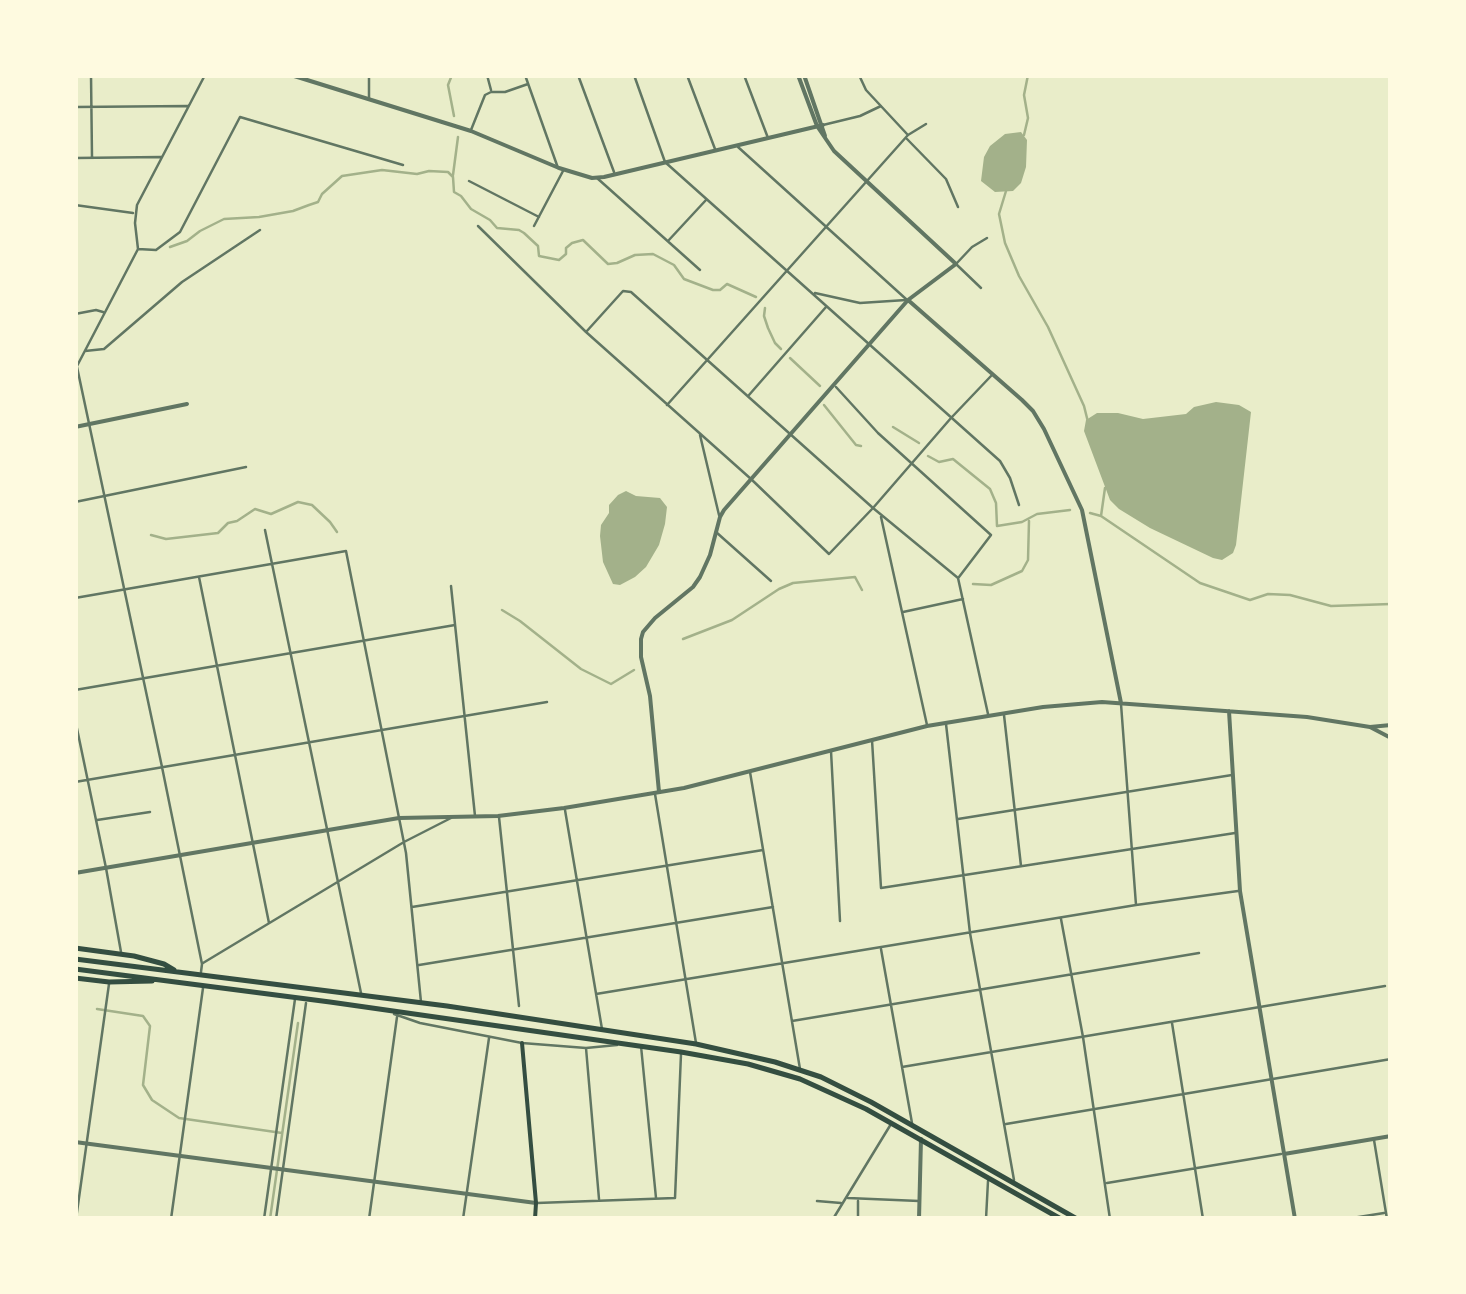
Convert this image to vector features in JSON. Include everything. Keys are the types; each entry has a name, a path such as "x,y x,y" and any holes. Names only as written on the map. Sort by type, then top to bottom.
{"highway":[{"path":"75,948 122,954 164,964 176,971"},
{"path":"75,959 421,1002 739,1052 800,1069 847,1090 1077,1219"},
{"path":"75,969 296,997 748,1064 800,1078 892,1123 1061,1219"},
{"path":"75,978 109,982 168,980"}],"main road":[{"path":"1391,727 1391,739"},
{"path":"522,1043 535,1219"}],"street":[{"path":"91,75 92,158"},
{"path":"200,975 202,964 180,855 76,367 138,249 135,214 205,75"},
{"path":"291,75 314,78 470,131 561,169 596,178 860,116 882,106"},
{"path":"369,75 369,99"},
{"path":"487,75 491,92"},
{"path":"525,75 561,169 534,226"},
{"path":"578,75 615,174"},
{"path":"634,75 666,162 1006,468 1018,505"},
{"path":"687,75 716,150"},
{"path":"744,75 768,138"},
{"path":"801,75 826,140 981,288"},
{"path":"859,75 866,90 946,179 958,206"},
{"path":"470,131 485,95 528,84"},
{"path":"75,107 189,106"},
{"path":"138,249 156,250 180,232 240,118 402,166"},
{"path":"667,404 907,136 926,124"},
{"path":"736,145 1036,416 1082,510 1121,703 1136,905"},
{"path":"75,158 162,157"},
{"path":"596,178 700,270"},
{"path":"469,181 539,217"},
{"path":"668,241 707,199"},
{"path":"75,204 135,214"},
{"path":"478,226 586,332 829,554 992,375"},
{"path":"83,350 104,349 182,282 260,230"},
{"path":"696,1044 657,792 652,708 641,658 643,632 693,587 704,568 720,517 790,434 908,300 987,238"},
{"path":"586,332 627,290 958,578 988,715"},
{"path":"812,292 860,303 908,300"},
{"path":"748,396 827,306"},
{"path":"75,314 104,312"},
{"path":"834,385 878,433 991,534 958,578"},
{"path":"75,426 187,404"},
{"path":"700,434 720,517"},
{"path":"75,502 246,467"},
{"path":"880,514 927,726"},
{"path":"265,530 362,995"},
{"path":"716,532 772,581"},
{"path":"75,598 346,551 404,842 421,1002"},
{"path":"199,576 270,923"},
{"path":"450,586 475,816"},
{"path":"902,612 963,600"},
{"path":"75,690 455,626"},
{"path":"75,782 547,702"},
{"path":"75,873 399,818 498,816 564,808 657,792 946,722 1079,703 1229,711 1391,727"},
{"path":"1229,711 1240,891 1295,1219"},
{"path":"1004,713 1021,867"},
{"path":"75,719 122,954"},
{"path":"946,722 970,933 1015,1182"},
{"path":"1370,727 1391,739"},
{"path":"872,740 881,888 1236,833"},
{"path":"831,750 840,920"},
{"path":"750,771 800,1069"},
{"path":"957,820 1233,775"},
{"path":"564,808 602,1030"},
{"path":"96,820 150,812"},
{"path":"202,964 404,842 455,816"},
{"path":"498,816 519,1006"},
{"path":"410,908 763,850"},
{"path":"596,994 1240,891"},
{"path":"418,965 772,907"},
{"path":"1060,918 1083,1037 1110,1219"},
{"path":"880,948 912,1124"},
{"path":"792,1021 1200,953"},
{"path":"76,1219 109,982"},
{"path":"171,1219 204,985"},
{"path":"902,1067 1385,986"},
{"path":"264,1219 296,997"},
{"path":"276,1219 307,999"},
{"path":"388,1010 420,1024 522,1043 586,1048 626,1044"},
{"path":"368,1219 398,1016"},
{"path":"1172,1022 1203,1219"},
{"path":"462,1219 488,1038"},
{"path":"641,1046 656,1199"},
{"path":"586,1048 599,1201"},
{"path":"75,1142 536,1203 675,1198 680,1052"},
{"path":"1004,1124 1391,1060"},
{"path":"833,1219 892,1123"},
{"path":"1105,1183 1391,1136"},
{"path":"918,1219 921,1139"},
{"path":"1374,1139 1387,1219"},
{"path":"986,1219 988,1177"},
{"path":"846,1198 919,1201"},
{"path":"858,1198 858,1219"},
{"path":"818,1201 843,1204"},
{"path":"1346,1219 1386,1213"}],"shaded area":[{"path":"1021,132 1027,140 1021,183 1013,191 995,192 981,181 984,157 1005,134"},
{"path":"1216,402 1239,405 1251,412 1236,545 1233,553 1222,560 1150,528 1119,509 1110,500 1084,431 1086,420 1097,413 1143,419 1186,414 1194,407"},
{"path":"626,491 660,498 667,507 659,545 646,567 620,585 613,584 603,562 600,536 609,505"}],"waterway":[{"path":"452,75 448,85 454,116"},
{"path":"1024,135 1028,75"},
{"path":"453,175 458,137"},
{"path":"170,247 224,219 293,211 318,202 342,176 382,170 448,172 453,177 454,192 471,209 497,228 524,233 538,246 539,256 559,260 566,254 566,248 583,240 608,264 653,254 674,265 684,279 713,290 727,284 756,297"},
{"path":"1006,191 999,214 1005,243 1048,327 1088,422"},
{"path":"765,308 768,328 781,349"},
{"path":"790,358 820,386"},
{"path":"824,405 856,445 861,446"},
{"path":"893,427 919,443"},
{"path":"928,456 939,462 953,459 990,489 996,503 997,526 1022,522 1037,514 1070,510"},
{"path":"1101,516 1105,488"},
{"path":"151,535 166,539 218,533 255,509 271,514 298,502 312,505 337,532"},
{"path":"1090,513 1101,516 1200,583 1250,600 1268,594 1290,595 1331,606 1391,604"},
{"path":"973,584 991,585 1022,571 1028,560 1029,521"},
{"path":"683,639 732,620 793,583 855,577 862,590"},
{"path":"502,610 581,669 611,684 634,670"},
{"path":"97,1009 143,1016 150,1026 143,1085 152,1100 179,1118 282,1133"},
{"path":"270,1219 298,1023"}]}
